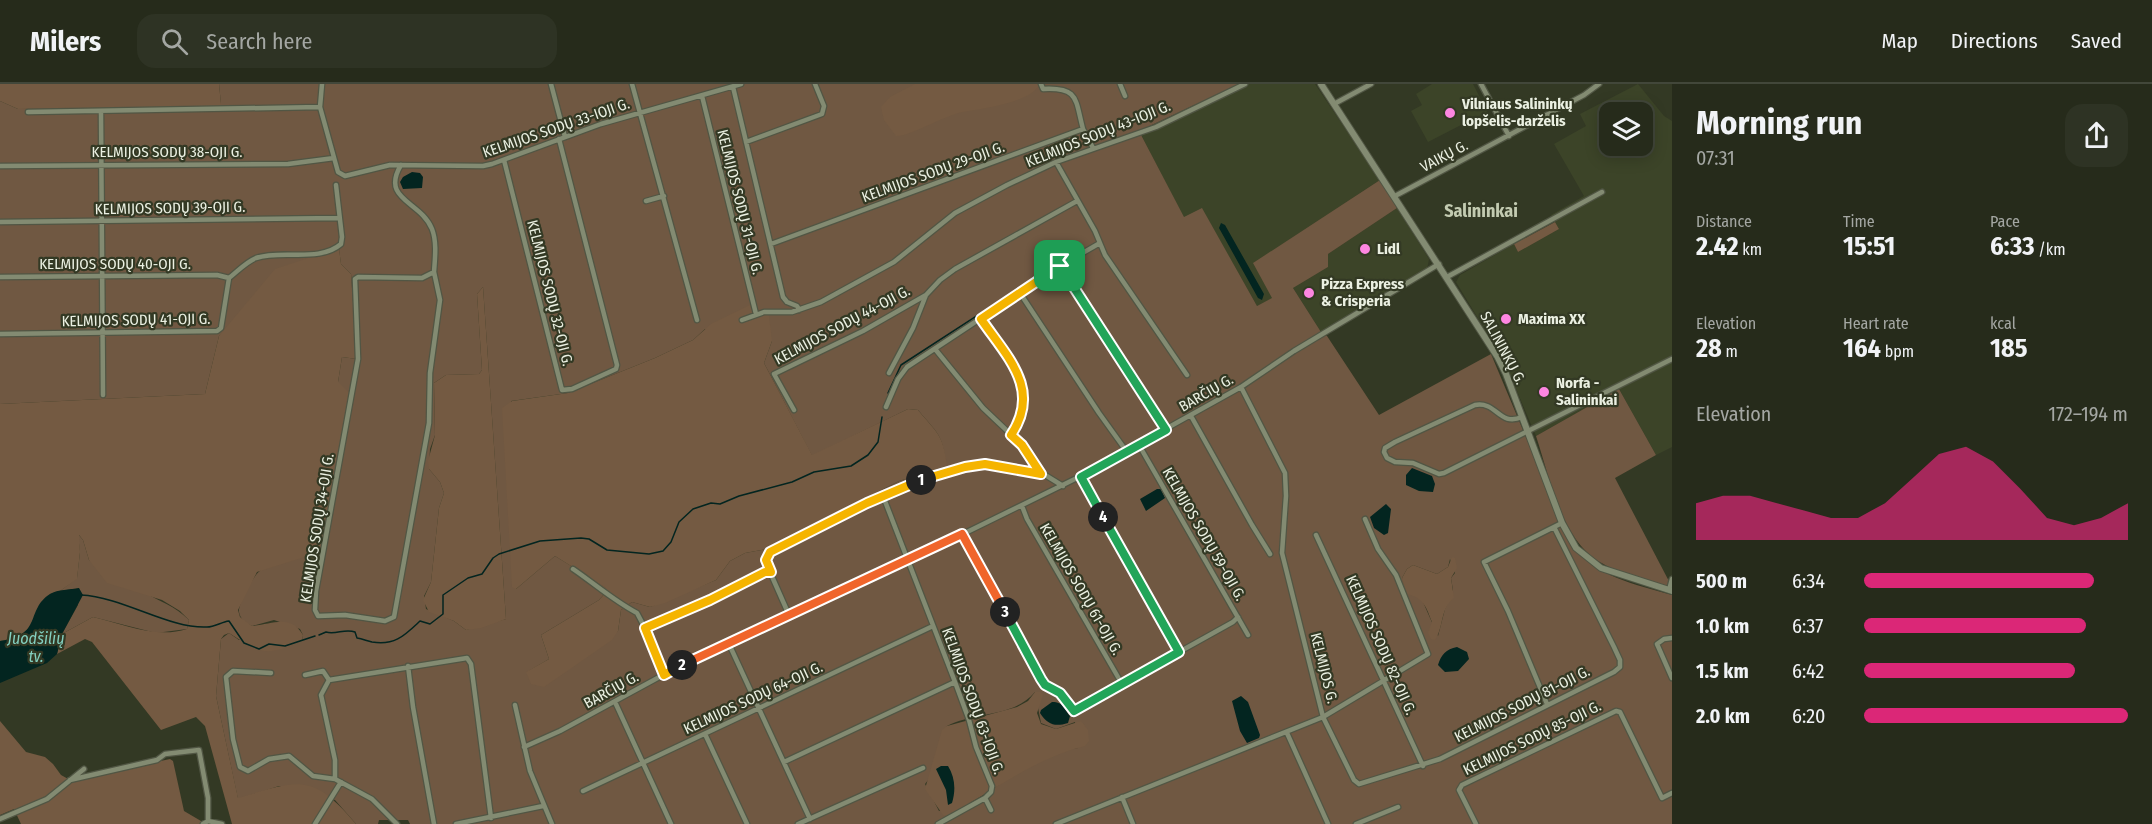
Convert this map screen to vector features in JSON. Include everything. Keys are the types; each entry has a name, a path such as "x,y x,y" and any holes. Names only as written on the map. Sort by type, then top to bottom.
{"main road":[{"name":"SALININKŲ G.","path":"1321,84 1497,356 1562,523 1576,548 1601,568 1670,590"}],"street":[{"path":"322,84 320,108 334,158"},
{"path":"551,84 562,138"},
{"path":"632,84 697,320"},
{"name":"KELMIJOS SODŲ 33-IOJI G.","path":"334,158 341,175 350,175 384,166 483,166 640,112 741,84"},
{"path":"746,142 822,114 824,105 815,84"},
{"path":"1041,84 1043,89 1062,88 1072,95 1083,129 1093,148"},
{"path":"1120,84 1125,96"},
{"name":"KELMIJOS SODŲ 43-IOJI G.","path":"742,320 768,311 784,313 799,310 852,287 894,262 955,213 1056,162 1155,127 1245,84"},
{"path":"1334,104 1371,84"},
{"path":"1481,84 1509,136"},
{"name":"VAIKŲ G.","path":"1395,196 1588,93 1599,84"},
{"path":"733,87 783,297 787,302 797,306 799,310"},
{"name":"KELMIJOS SODŲ 31-OJI G.","path":"702,96 756,314"},
{"path":"28,112 320,108"},
{"path":"101,112 103,395"},
{"name":"KELMIJOS SODŲ 29-OJI G.","path":"771,244 1083,129"},
{"name":"KELMIJOS SODŲ 32-OJI G.","path":"504,160 562,390 572,389 611,371 617,365 562,138"},
{"name":"KELMIJOS SODŲ 38-OJI G.","path":"0,166 288,164 334,158"},
{"path":"1056,162 1100,243 1187,375"},
{"name":"KELMIJOS SODŲ 34-OJI G.","path":"401,165 394,179 394,186 402,198 417,209 432,228 435,249 434,272 440,300 430,373 429,423 395,614 392,619 385,621 345,615 318,616 315,610 316,591 358,359 354,307 355,279 358,277 422,278 434,272"},
{"path":"229,278 256,258 322,252 335,248 342,240 336,186"},
{"path":"1447,277 1602,192"},
{"path":"646,201 664,196"},
{"name":"KELMIJOS SODŲ 44-OJI G.","path":"794,410 774,374 863,331 926,295 940,280 955,269 1077,201"},
{"name":"KELMIJOS SODŲ 39-OJI G.","path":"0,222 339,218"},
{"path":"886,407 901,374 934,349 1060,266 1100,243"},
{"name":"BARČIŲ G.","path":"524,747 664,675 1081,477 1241,387 1292,353 1439,264"},
{"path":"1060,266 1166,430"},
{"name":"KELMIJOS SODŲ 40-OJI G.","path":"0,277 217,275 229,278"},
{"name":"KELMIJOS SODŲ 41-OJI G.","path":"0,334 217,331 220,328 229,278"},
{"path":"1020,293 1127,452"},
{"path":"889,373 913,328 926,295"},
{"path":"981,319 1015,370 1023,395 1022,416 1011,435"},
{"path":"934,349 983,408 1022,445 1041,474"},
{"path":"1522,417 1514,420 1507,419 1488,405 1475,405 1395,442 1385,448 1384,452 1390,460 1413,463 1441,474 1672,359"},
{"name":"KELMIJOS G.","path":"1057,824 1323,717 1282,553 1286,478 1241,387"},
{"path":"1191,416 1270,554"},
{"name":"KELMIJOS SODŲ 59-OJI G.","path":"1139,445 1248,635"},
{"path":"789,615 766,560 770,552 883,496 918,481 977,465 996,465 1041,474 1051,477 1063,486"},
{"path":"1081,477 1179,652"},
{"name":"KELMIJOS SODŲ 63-IOJI G.","path":"883,496 955,682 976,747 992,786 985,798 938,824"},
{"name":"KELMIJOS SODŲ 61-OJI G.","path":"1022,506 1027,519 1122,684"},
{"path":"1323,717 1426,658 1428,649 1396,575 1378,549 1365,519"},
{"path":"1547,704 1508,611 1484,562 1562,523"},
{"name":"KELMIJOS SODŲ 81-OJI G.","path":"1323,717 1354,780 1359,784 1423,766 1614,672 1621,664 1554,527"},
{"path":"962,534 1041,679 1045,685 1060,693 1071,709 1076,711 1233,622 1238,617"},
{"name":"KELMIJOS SODŲ 82-OJI G.","path":"1316,535 1423,766"},
{"path":"573,570 604,590 626,609 637,613 664,675"},
{"path":"645,628 710,600 765,572 771,572"},
{"path":"1670,590 1672,579"},
{"name":"KELMIJOS SODŲ 64-OJI G.","path":"583,791 933,626"},
{"path":"1672,638 1664,639 1658,644 1672,678"},
{"path":"729,644 810,819"},
{"path":"329,680 465,657 470,660 492,818"},
{"path":"408,666 434,824"},
{"path":"271,673 233,671 226,677 233,739 240,767 248,771 269,759 289,756 313,776 335,779 372,799 397,824"},
{"path":"305,675 323,672 329,680"},
{"path":"329,680 321,695 335,760 335,779"},
{"path":"784,762 955,682"},
{"path":"615,702 671,824"},
{"path":"514,705 524,747 543,806 552,824"},
{"name":"KELMIJOS SODŲ 85-OJI G.","path":"1476,824 1460,790 1462,785 1616,711 1620,712 1662,798 1672,793"},
{"path":"1287,733 1328,824"},
{"path":"705,734 747,824"},
{"path":"70,780 157,760 165,753 199,750 208,798 205,822 222,824"},
{"path":"798,824 923,768"},
{"path":"0,819 47,799 84,769"},
{"path":"315,824 341,782"},
{"path":"1122,797 1133,824"},
{"path":"985,798 991,810"},
{"path":"456,824 543,806"},
{"path":"1356,824 1398,807"}],"shaded area":[{"path":"0,84 219,84 221,104 218,107 18,109 0,101"},
{"path":"219,84 1239,84 1139,131 1184,217 1202,208 1257,306 1272,298 1253,263 1380,180 1397,208 1328,254 1328,267 1293,288 1320,333 1327,336 1379,415 1491,354 1571,544 1581,555 1604,572 1630,583 1672,595 1672,824 410,824 408,820 379,820 378,824 356,824 335,800 279,786 238,799 216,696 221,639 229,633 239,640 302,641 303,635 300,629 274,620 250,625 241,617 239,608 251,583 261,570 338,382 342,357 357,359 351,274 341,264 339,249 219,336 205,394 0,404 0,101 18,109 221,104","holes":["483,287 506,619 466,630 454,621 426,609 424,596 431,582 439,508 444,493 440,482 429,469 430,449 435,435 434,383 446,375 479,374 482,370 477,294","705,329 772,341 764,363 812,456 908,409 918,410 935,430 943,447 946,466 899,481 766,549 745,553 730,561 716,580 650,607 632,602 621,610 618,631 527,672 549,659 541,635 599,600 607,588 555,556 516,589 511,401 568,393 693,340","1450,559 1455,573 1451,578 1453,590 1438,636 1423,602 1402,578 1407,569 1413,565 1437,574 1448,567","1035,692 1041,723 1056,729 1075,722 1078,748 1042,759 973,801 939,811 925,784 929,779 947,726 958,721 1005,710 1026,700"]},
{"path":"915,84 1039,85 1034,91 1015,101 954,114 909,133 896,136 884,120 881,107 890,97"},
{"path":"1239,84 1315,84 1380,180 1254,263 1273,298 1257,306 1202,209 1184,218 1139,131"},
{"name":"Vilniaus Salininkų lopšelis-darželis","path":"1432,84 1473,84 1489,115 1485,120 1483,118 1463,128 1461,125 1428,142 1411,111 1422,105 1416,94"},
{"path":"1638,84 1653,102 1603,102"},
{"path":"1653,102 1664,116 1672,121 1672,447 1656,455 1619,389 1536,436 1505,363 1456,282 1460,275 1514,244 1518,252 1559,229 1551,215 1584,196 1554,144 1586,126 1580,114 1599,104 1599,156 1653,156"},
{"path":"1397,208 1429,259 1427,269 1321,332 1293,288 1328,267 1328,254"},
{"path":"1555,222 1559,229 1518,252 1514,244"},
{"path":"339,248 341,264 351,274 357,359 342,357 338,382 350,394 323,540 314,554 257,572 238,610 240,617 252,626 280,622 292,624 303,635 302,641 280,649 264,651 229,633 224,635 221,639 216,696 238,798 276,787 303,785 328,795 356,824 232,824 205,726 196,717 161,730 92,642 85,639 57,654 62,634 93,617 140,629 175,632 187,629 189,620 180,611 162,600 107,583 89,560 83,540 79,535 77,579 60,591 50,594 26,631 0,641 0,404 205,394 219,336 275,269"},
{"path":"483,287 506,619 481,628 466,630 454,621 429,612 423,600 431,582 439,508 444,493 440,482 429,469 428,461 435,435 434,383 446,375 479,374 482,370 477,294"},
{"path":"750,305 756,316 768,313 772,341 764,363 812,455 908,409 918,410 935,430 944,447 947,466 899,481 766,549 745,553 730,561 716,580 665,603 650,607 632,602 621,610 618,631 612,640 544,687 531,684 526,672 549,659 541,635 599,600 607,591 606,588 555,556 516,589 512,587 502,408 512,401 568,393 655,358 693,340 711,324"},
{"path":"1619,389 1656,455 1615,478 1672,587 1615,570 1585,551 1566,522 1558,504 1536,436"},
{"path":"78,534 83,540 89,560 178,611 189,620 187,629 156,633 93,617 62,634 78,605 79,588 60,591 77,578 80,552"},
{"path":"1452,557 1455,558 1457,568 1451,578 1454,598 1446,607 1435,640 1431,639 1428,633 1432,622 1426,608 1417,598 1407,594 1402,578 1407,569 1413,565 1437,574 1448,567"},
{"path":"1035,692 1043,695 1037,713 1041,724 1056,729 1081,721 1088,730 1089,741 1085,746 1048,759 963,807 946,816 943,815 925,789 942,730 947,726 1017,707 1028,701"},
{"path":"0,721 26,752 45,757 61,775 70,780 170,759 173,761 184,811 211,824 21,824 14,809 0,815"}],"water":[{"path":"412,172 420,173 423,177 422,188 403,189 400,182 403,177"},
{"path":"1221,223 1225,225 1264,294 1262,300 1258,298 1219,228"},
{"path":"1412,468 1432,476 1435,484 1433,492 1419,491 1406,485 1406,475"},
{"path":"1161,489 1165,498 1146,511 1140,499"},
{"path":"1386,504 1391,509 1388,533 1384,535 1374,528 1370,517"},
{"name":"Juodšilių tv.","path":"79,588 83,595 62,634 57,654 47,663 0,683 0,641 22,634 32,622 42,600 50,594 60,590"},
{"path":"1457,647 1467,652 1469,659 1458,671 1445,672 1438,665 1441,658 1444,653"},
{"path":"1241,696 1248,702 1260,735 1259,738 1247,743 1240,731 1232,701"},
{"path":"1052,702 1063,706 1070,716 1068,723 1052,724 1043,717 1041,710"},
{"path":"948,766 953,779 953,798 952,803 948,805 946,790 936,769"}],"waterway":[{"path":"888,393 901,365 1043,273"},
{"path":"319,635 326,632 351,631 355,632 357,638 370,642 393,641 420,621 430,624 443,614 443,595 468,578 482,574 493,558 540,541 581,538 589,539 607,550 649,554 663,551 671,542 679,522 693,509 711,503 720,504 739,496 792,482 814,472 851,466 868,455 878,442 882,417"},
{"path":"81,595 113,601 192,626 210,627 229,621 244,643 259,649 269,644 285,646 315,636"}],"place":[{"name":"Vilniaus Salininkų lopšelis-darželis","path":"1450,113"},
{"name":"Lidl","path":"1365,249"},
{"name":"Pizza Express & Crisperia","path":"1309,293"},
{"name":"Maxima XX","path":"1506,319"},
{"name":"Norfa - Salininkai","path":"1544,392"}],"district":[{"name":"Salininkai","path":"1481,211"}],"route":[{"path":"1060,266 1166,430 1081,477 1179,652 1074,711 1060,693 1045,685 1041,679 1035,664 962,534 687,662 664,675 645,628 710,600 765,572 771,572 766,560 770,552 867,503 918,481 952,470 985,464 1041,474 1027,451 1011,435 1022,416 1023,395 1015,370 981,319 1060,266"}]}
